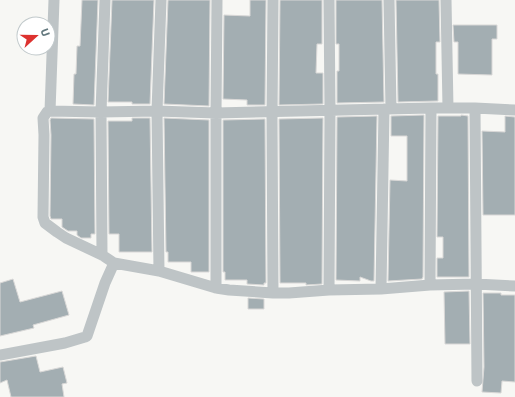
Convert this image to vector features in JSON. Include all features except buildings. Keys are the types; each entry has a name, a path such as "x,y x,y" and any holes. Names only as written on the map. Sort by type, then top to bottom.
{"street":[{"path":"50,110 54,0"},
{"path":"102,255 101,112 105,0"},
{"path":"159,271 158,111 161,0"},
{"path":"216,288 217,0"},
{"path":"273,0 273,293"},
{"path":"329,0 329,290"},
{"path":"381,289 388,109 389,0"},
{"path":"446,0 448,108"},
{"path":"430,285 431,108"},
{"path":"515,110 431,108 216,113 50,110 43,118 43,217 45,223 66,238 102,255 114,263 159,271 216,288 273,293 381,289 430,285 476,284 515,286"},
{"path":"475,108 477,381"},
{"path":"0,355 65,344 86,337 105,283 114,263"}]}
